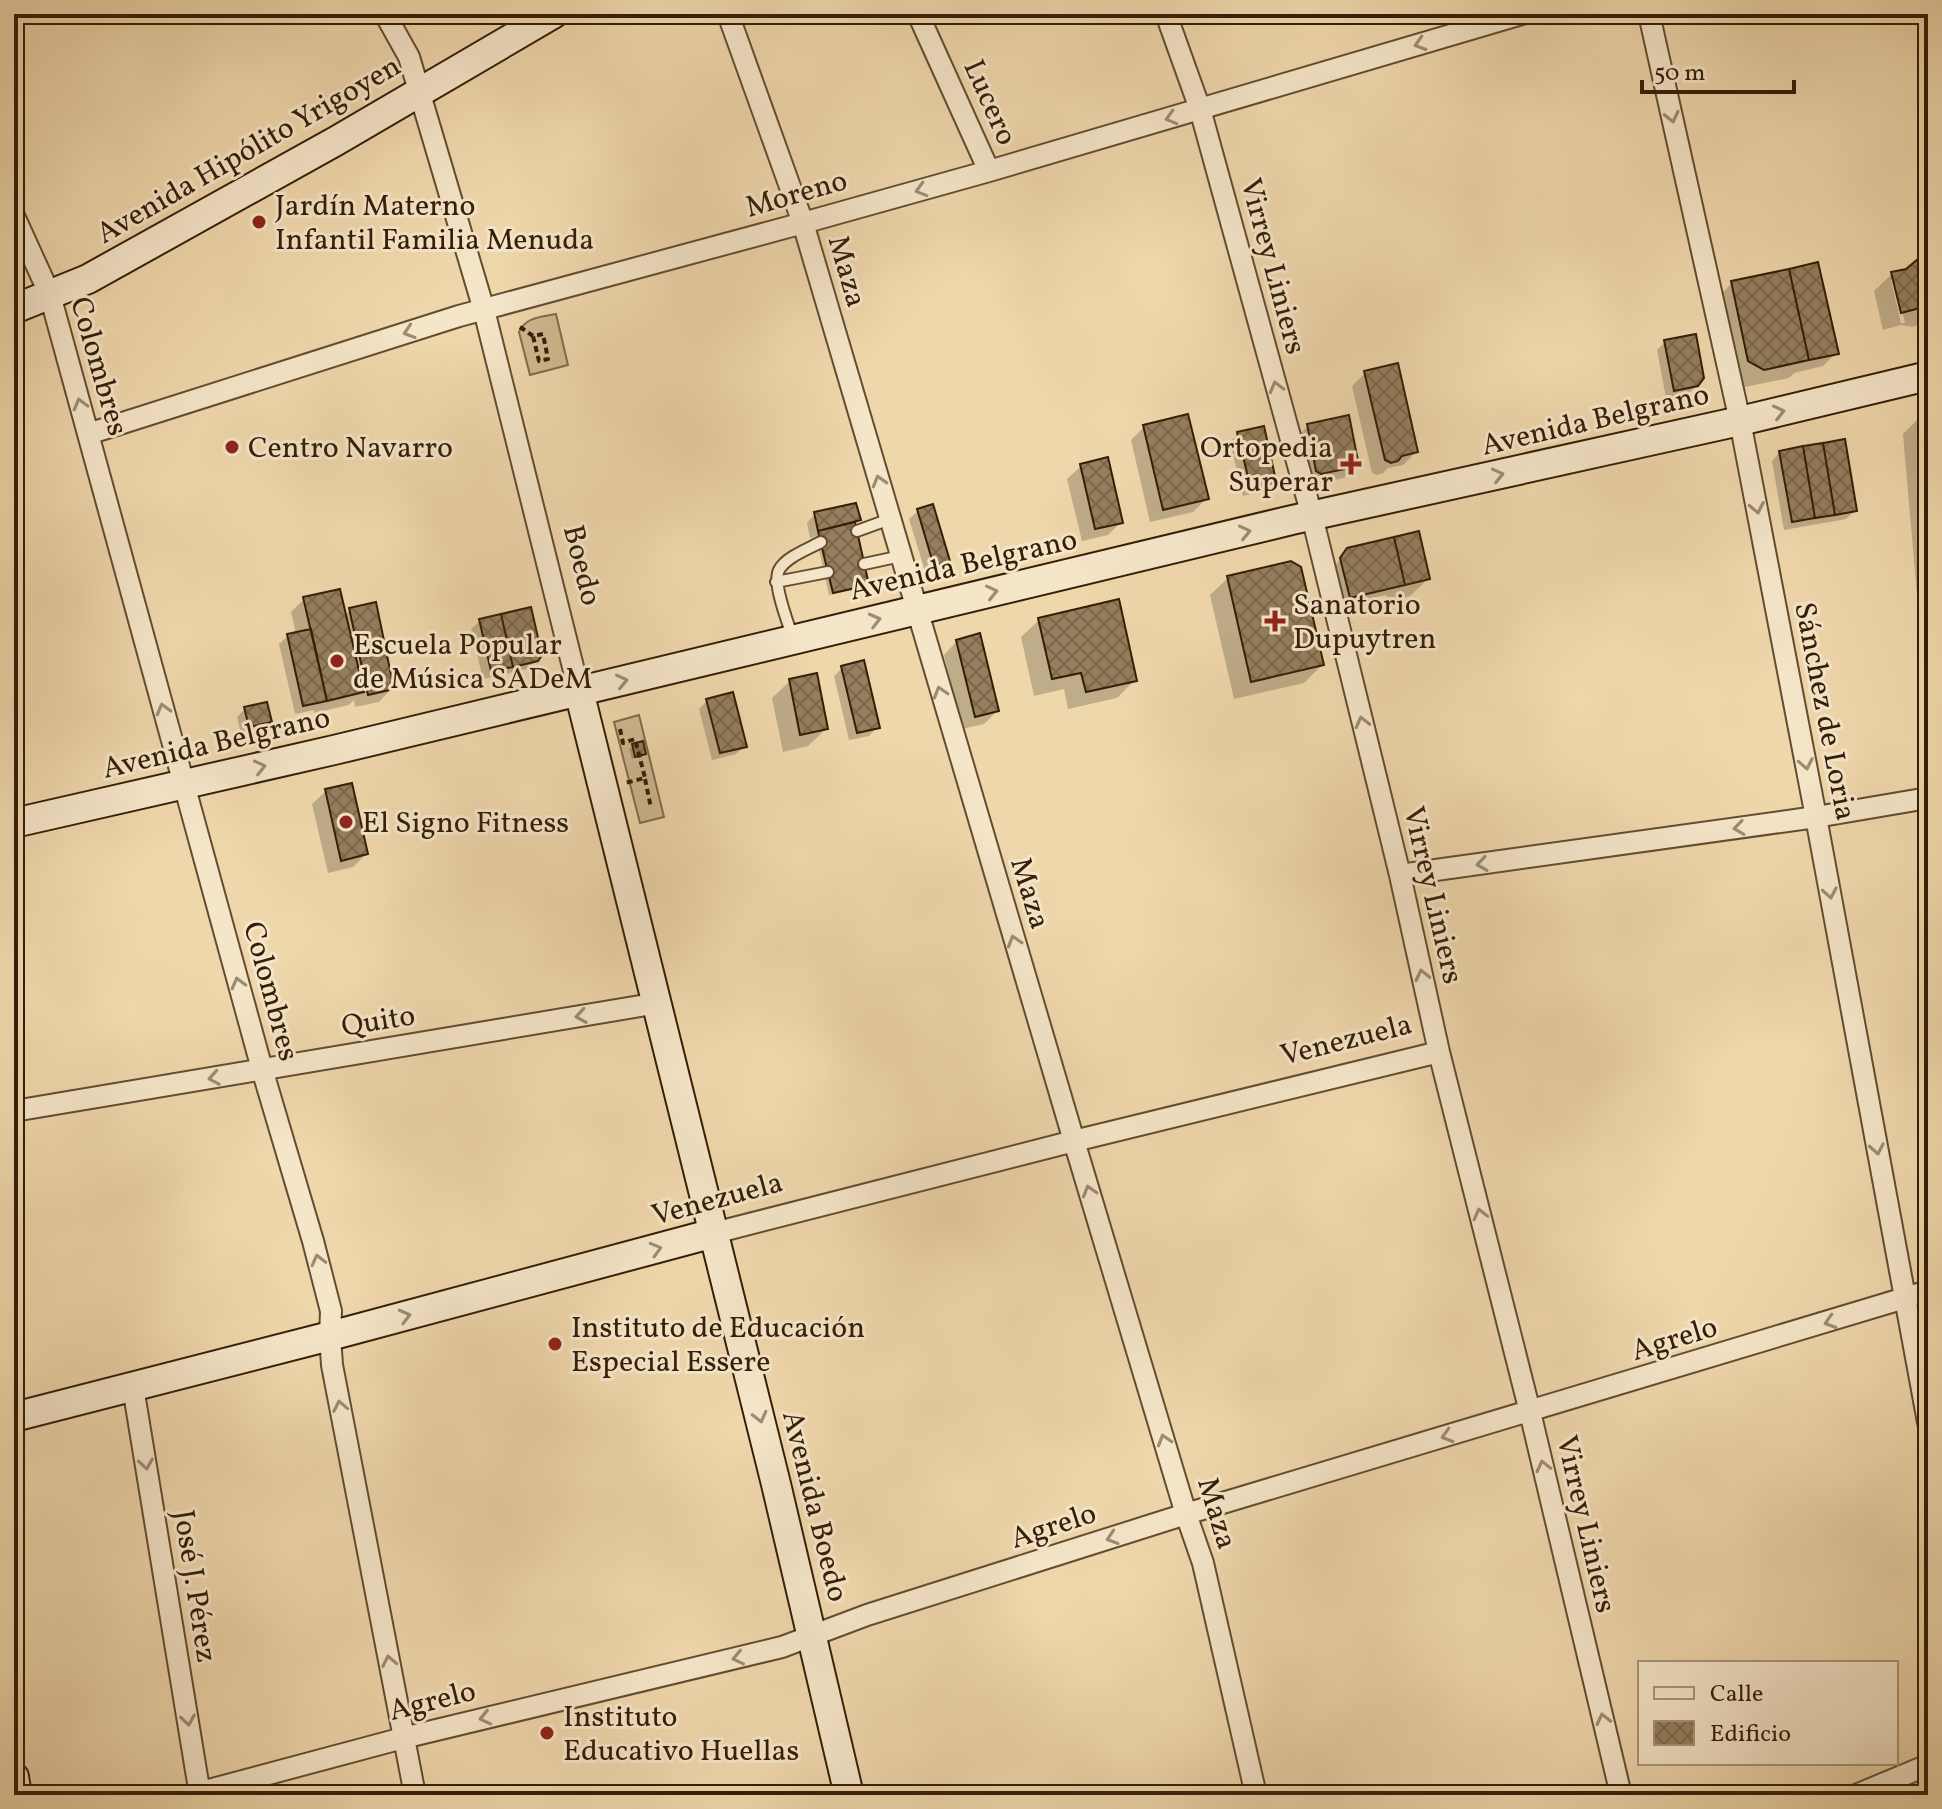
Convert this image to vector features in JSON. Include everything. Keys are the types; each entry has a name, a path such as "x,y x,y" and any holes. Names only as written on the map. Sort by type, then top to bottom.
{"main road":[{"name":"Avenida Hipólito Yrigoyen","path":"14,309 102,271 336,141 553,14"},
{"name":"Avenida Belgrano","path":"14,823 1312,516 1928,376"},
{"name":"Boedo","path":"579,691 714,1233"},
{"name":"Venezuela","path":"14,1417 714,1233"},
{"name":"Avenida Boedo","path":"714,1233 849,1795"},
{"path":"14,1777 17,1795"}],"street":[{"name":"Boedo","path":"385,14 409,57 484,310 579,691"},
{"name":"Maza","path":"728,14 803,223 1074,1141 1203,1563 1256,1795"},
{"name":"Lucero","path":"918,14 989,171"},
{"name":"Virrey Liniers","path":"1166,14 1200,109 1312,516 1400,875 1439,1052 1530,1412 1621,1795"},
{"name":"Moreno","path":"88,434 459,316 989,171 1522,14"},
{"name":"Sánchez de Loria","path":"1649,14 1740,421 1928,1422"},
{"name":"Colombres","path":"14,216 50,295 331,1311 332,1365 415,1795"},
{"path":"1400,875 1816,817 1928,798"},
{"name":"Quito","path":"14,1111 658,1003"},
{"name":"Venezuela","path":"714,1233 1439,1052"},
{"name":"Agrelo","path":"197,1794 403,1738 782,1647 867,1615 1186,1514 1928,1291"},
{"name":"José J. Pérez","path":"133,1387 197,1794"},
{"path":"1856,1795 1928,1765"}],"lane":[{"path":"857,531 890,519"},
{"path":"793,640 776,582 778,571 786,562 821,542"},
{"path":"864,564 901,556"},
{"path":"776,582 828,572"}],"path":[{"path":"520,327 533,336 539,361 548,359 543,334 533,336"},
{"path":"620,729 623,743 635,739 651,808"},
{"path":"603,786 645,778"}],"shaded area":[{"path":"556,314 568,365 530,375 519,332 530,321"},
{"path":"639,715 664,817 640,823 614,722"}],"building":[{"path":"1928,256 1928,310 1920,308 1901,313 1891,272 1906,269 1918,259"},
{"path":"1818,262 1839,354 1809,360 1789,269"},
{"path":"1789,269 1809,360 1764,370 1748,361 1731,281"},
{"path":"1696,334 1704,378 1698,386 1674,391 1664,340"},
{"path":"1398,363 1418,452 1391,463 1385,460 1364,371"},
{"path":"1928,412 1928,510 1920,414"},
{"path":"1188,414 1209,499 1163,510 1143,425"},
{"path":"1349,415 1359,466 1321,474 1316,471 1307,424"},
{"path":"1264,426 1275,476 1271,484 1251,489 1237,432"},
{"path":"1845,439 1857,511 1835,515 1823,443"},
{"path":"1823,443 1835,515 1815,518 1803,446"},
{"path":"1803,446 1815,518 1792,522 1779,451"},
{"path":"1108,457 1123,523 1095,529 1080,464"},
{"path":"856,503 861,520 818,531 814,512"},
{"path":"933,504 950,561 938,565 933,563 917,509"},
{"path":"855,522 869,585 833,593 818,531"},
{"path":"1419,531 1430,579 1405,585 1394,537"},
{"path":"1394,537 1405,585 1350,598 1340,558 1347,548"},
{"name":"Sanatorio Dupuytren","path":"1291,561 1301,567 1324,665 1251,682 1227,576"},
{"name":"Escuela Popular de Música SADeM","path":"340,589 364,692 327,701 303,597"},
{"path":"1119,599 1137,681 1086,692 1081,673 1052,679 1038,618"},
{"path":"376,602 394,689 368,695 349,608"},
{"path":"531,607 542,655 538,661 513,667 501,614"},
{"path":"501,614 513,667 491,671 479,619"},
{"path":"311,629 327,701 303,706 287,634"},
{"path":"980,633 999,711 975,717 956,640"},
{"path":"864,660 880,728 857,733 841,666"},
{"path":"817,673 828,729 800,735 789,679"},
{"path":"733,692 747,747 720,753 706,699"},
{"path":"267,702 272,722 249,727 244,707"},
{"path":"643,741 646,754 635,757 632,744"},
{"name":"El Signo Fitness","path":"352,783 368,854 341,861 325,789"}],"place":[{"name":"Jardín Materno Infantil Familia Menuda","path":"259,222"},
{"name":"Centro Navarro","path":"232,447"},
{"name":"Ortopedia Superar","path":"1351,464"},
{"name":"Sanatorio Dupuytren","path":"1275,621"},
{"name":"Escuela Popular de Música SADeM","path":"337,661"},
{"name":"El Signo Fitness","path":"346,822"},
{"name":"Instituto de Educación Especial Essere","path":"555,1344"},
{"name":"Instituto Educativo Huellas","path":"547,1733"}]}
